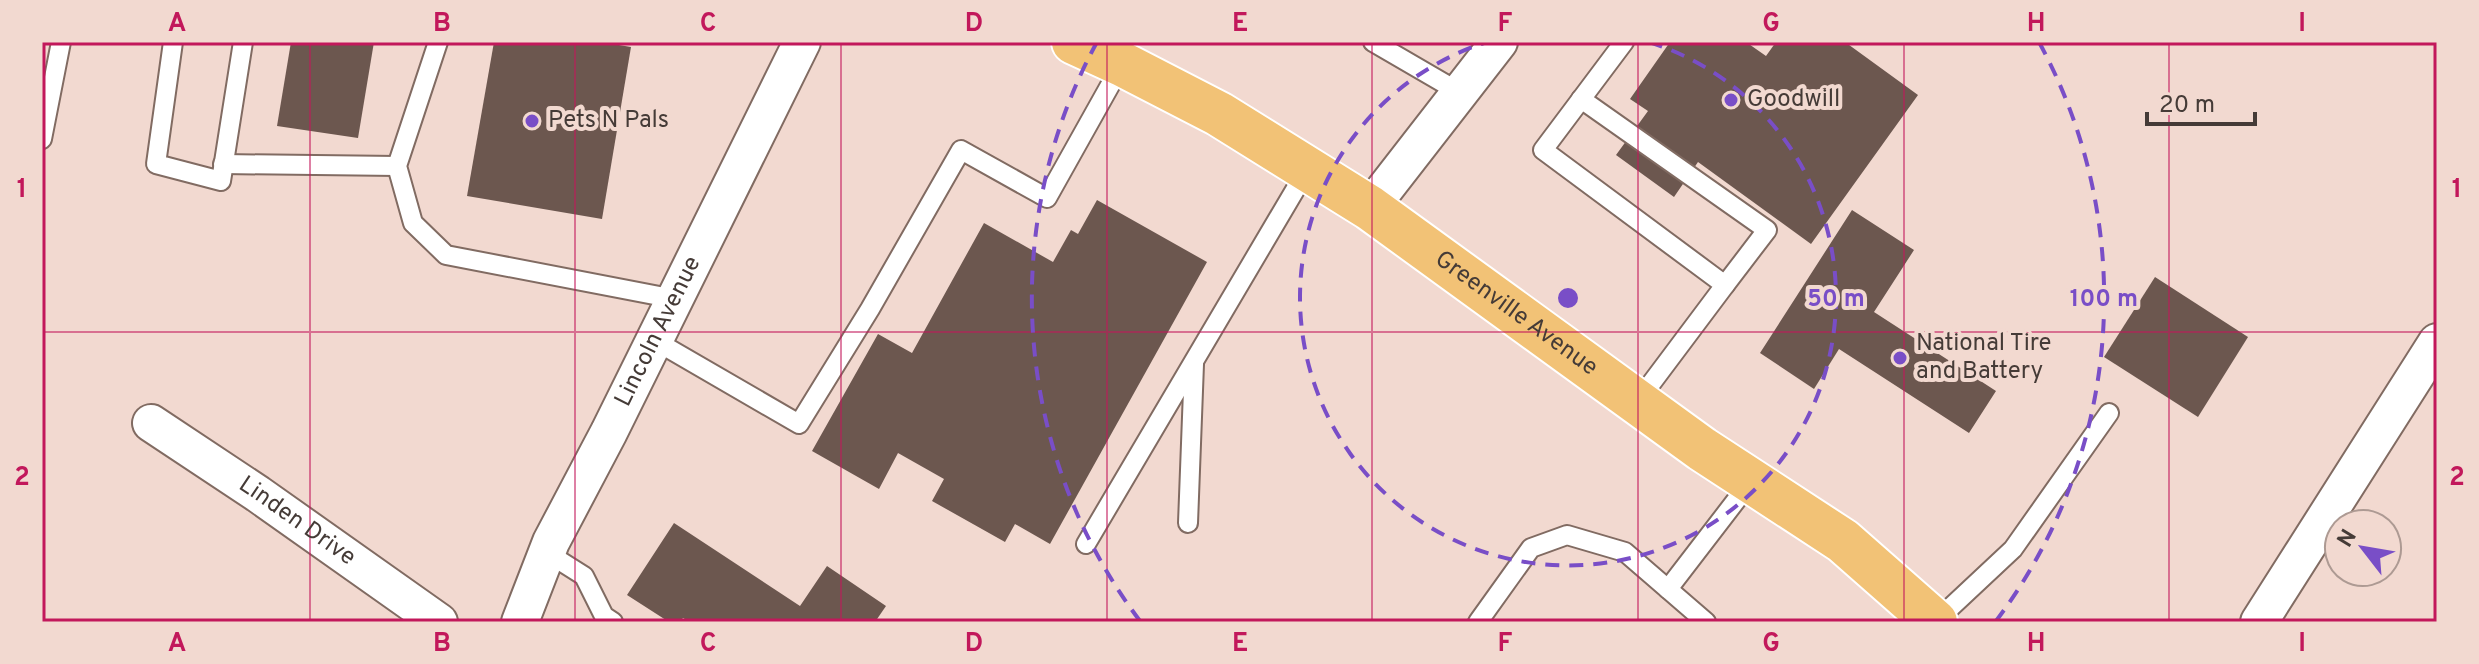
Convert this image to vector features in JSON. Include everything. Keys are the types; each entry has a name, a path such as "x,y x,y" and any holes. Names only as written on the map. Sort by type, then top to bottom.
{"main road":[{"name":"Greenville Avenue","path":"1074,42 1219,114 1370,208 1751,481 1843,541 1935,622"}],"street":[{"name":"Lincoln Avenue","path":"520,622 546,552 802,42"},
{"path":"1370,208 1499,42"},
{"path":"2259,622 2437,342"},
{"name":"Linden Drive","path":"151,423 258,494 439,622"}],"lane":[{"path":"42,139 61,42"},
{"path":"173,42 156,164 221,181 243,42"},
{"path":"438,42 397,166 413,223 446,255 675,299"},
{"path":"1373,42 1459,92"},
{"path":"1624,42 1543,150 1725,285"},
{"path":"654,340 799,424 870,309 961,150 1047,198 1122,64"},
{"path":"1581,99 1767,230 1638,401"},
{"path":"223,164 397,166"},
{"path":"1086,544 1308,168"},
{"path":"1188,523 1194,361"},
{"path":"1935,622 2013,549 2109,413"},
{"path":"1668,589 1751,481"},
{"path":"1478,622 1531,548 1567,535 1625,552 1706,622"},
{"path":"546,552 584,576 604,616 613,622"}],"building":[{"path":"291,42 374,42 358,138 277,126"},
{"path":"494,42 601,42 631,47 602,219 467,196"},
{"path":"1670,42 1746,42 1766,56 1776,42 1845,42 1918,95 1811,244 1698,162 1674,197 1616,155 1648,111 1630,99"},
{"path":"1097,200 1207,262 1050,544 1015,524 1005,542 932,501 944,479 898,453 879,489 812,451 878,334 912,353 984,223 1053,262 1071,230 1078,234"},
{"path":"1852,210 1914,250 1874,312 1996,391 1969,433 1839,349 1814,389 1760,353"},
{"path":"2155,277 2248,337 2198,417 2104,357"},
{"path":"674,523 800,606 827,566 886,606 875,622 690,622 683,618 680,622 669,622 627,595"}],"place":[{"name":"Goodwill","path":"1731,100"},
{"name":"Pets N Pals","path":"532,121"},
{"name":"National Tire and Battery","path":"1900,358"}]}
